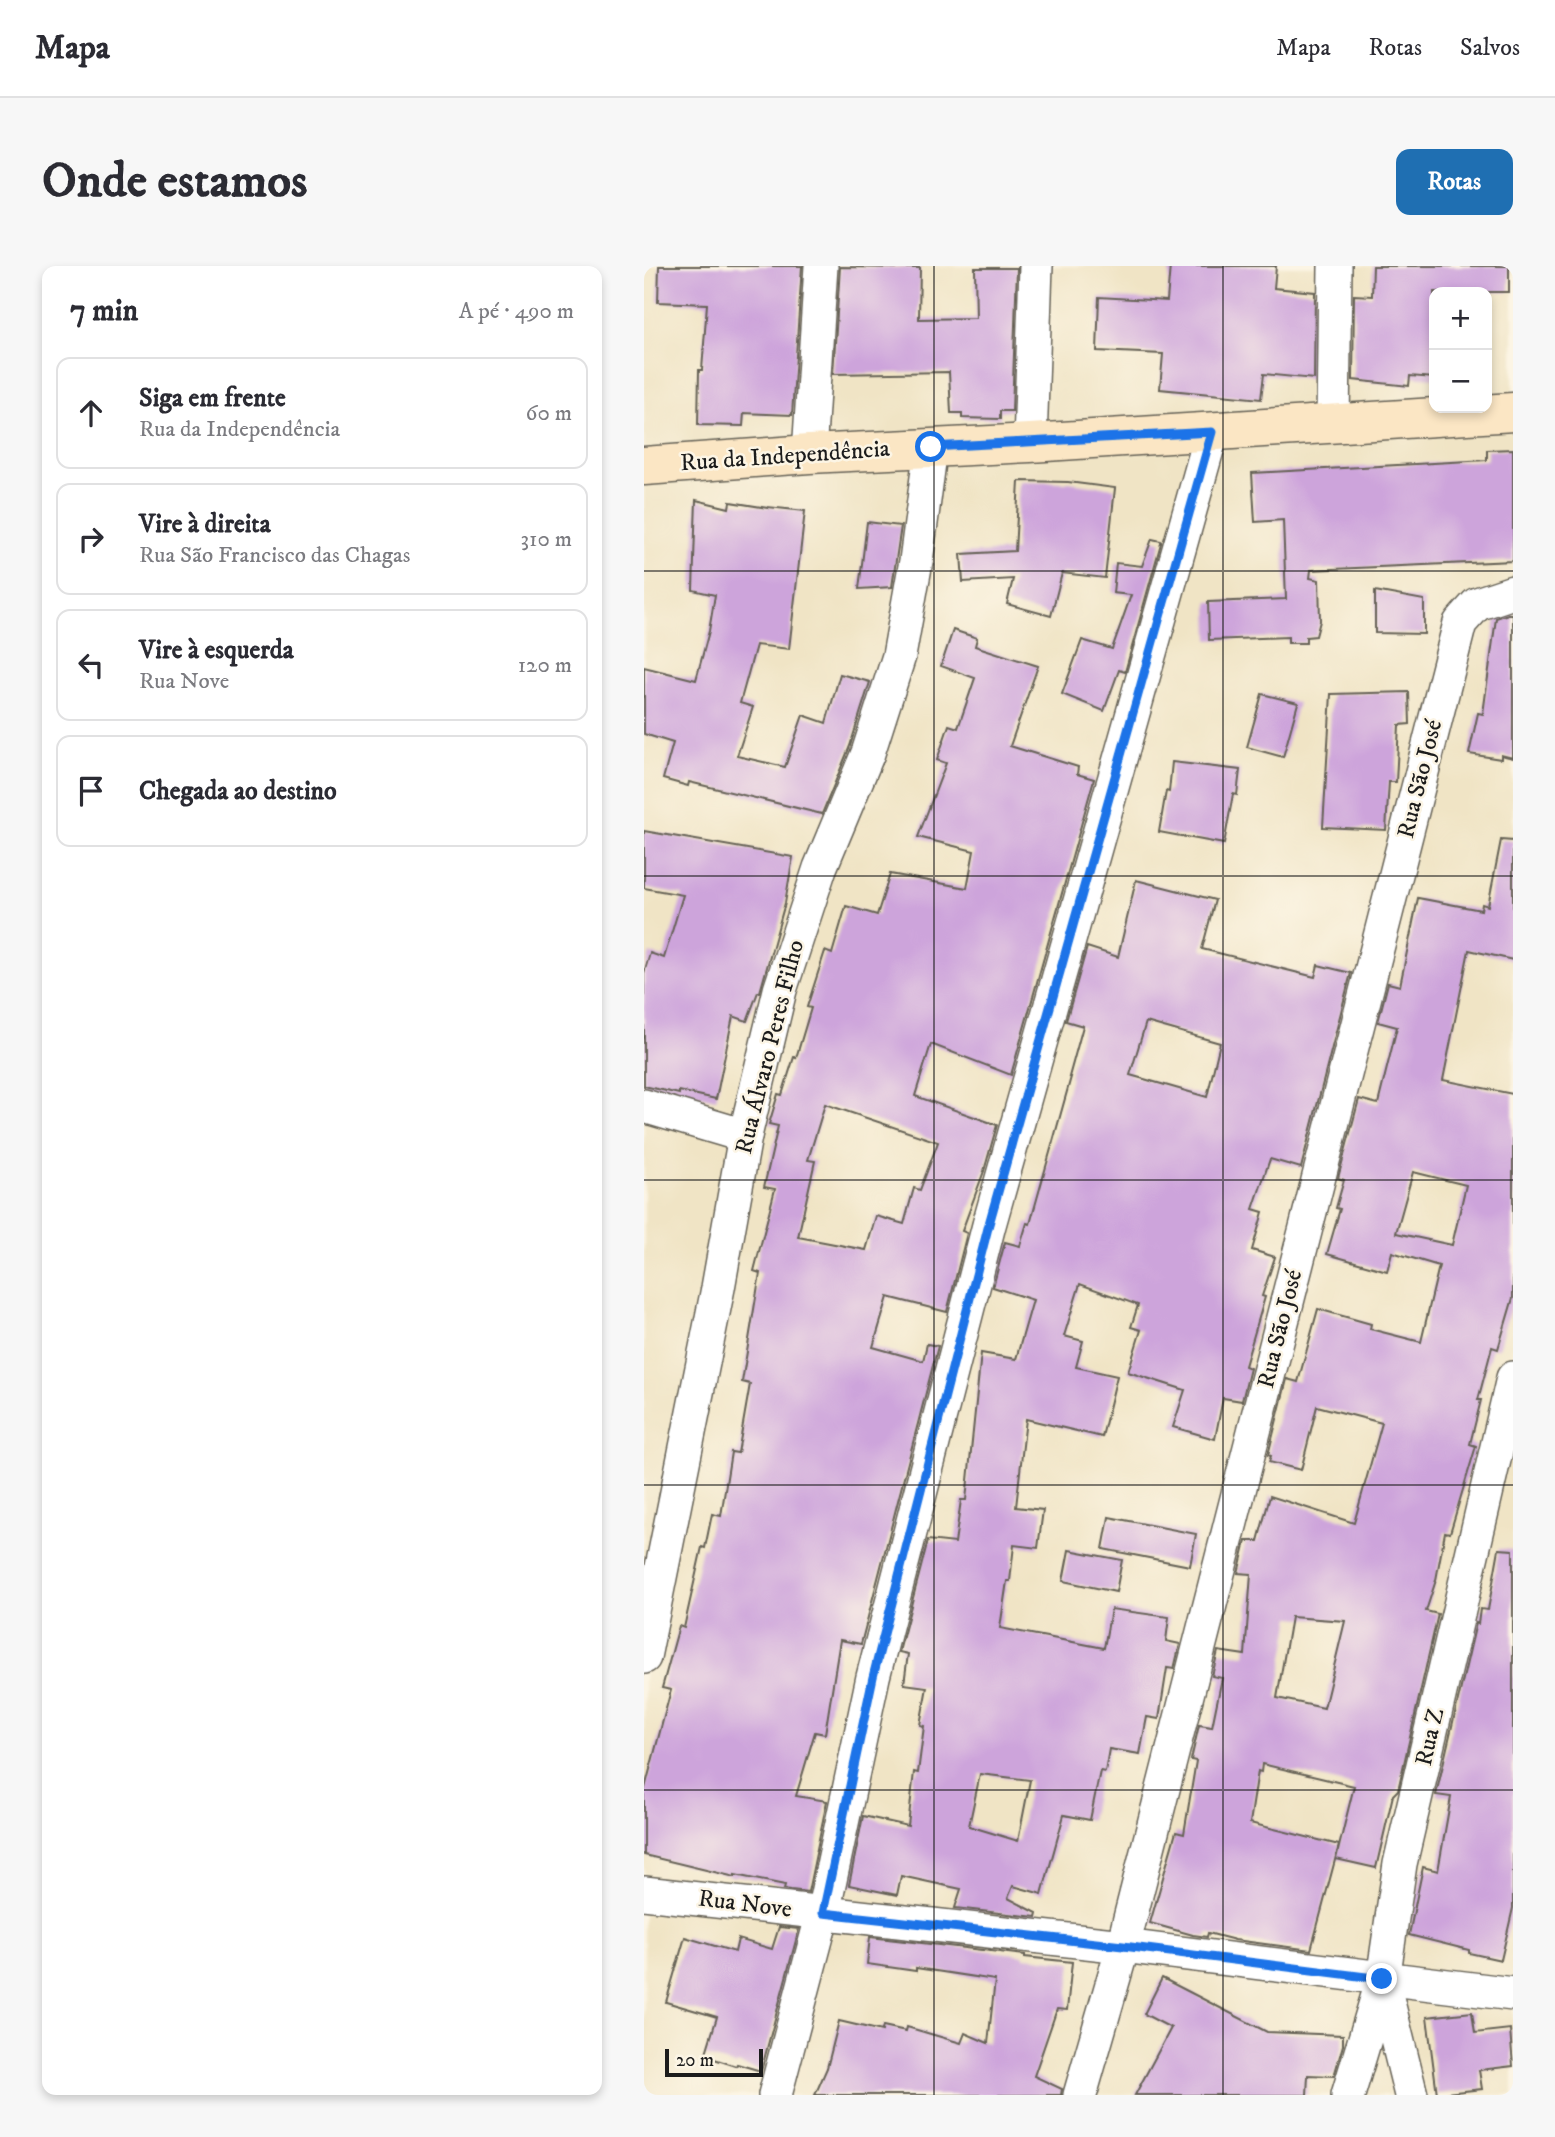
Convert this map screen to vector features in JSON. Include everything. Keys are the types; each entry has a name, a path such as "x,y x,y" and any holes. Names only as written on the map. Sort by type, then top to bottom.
{"street":[{"path":"809,454 821,266"},
{"path":"1030,443 1036,266"},
{"path":"1333,425 1335,266"},
{"name":"Rua da Independência","path":"644,466 1513,412"},
{"path":"775,2095 823,1913 873,1677 985,1238 1212,432"},
{"name":"Rua Álvaro Peres Filho","path":"644,1657 716,1302 745,1136 784,978 820,867 868,753 899,656 916,561 931,447"},
{"name":"Rua São José","path":"1080,2095 1123,1946 1460,624 1477,604 1513,592"},
{"path":"644,1106 745,1136"},
{"name":"Rua Z","path":"1348,2095 1382,1979 1400,1864 1513,1378"},
{"name":"Rua Nove","path":"644,1893 1123,1946 1513,1994"},
{"path":"1382,1979 1411,2095"}],"building":[{"path":"659,266 802,266 792,415 744,413 743,426 698,425 699,370 702,370 707,304 658,302"},
{"path":"1170,266 1276,266 1274,288 1315,292 1314,379 1264,374 1261,399 1160,389 1163,354 1097,351 1099,297 1167,301"},
{"path":"1373,266 1509,266 1509,292 1492,292 1492,287 1429,287 1429,378 1410,376 1409,386 1353,380 1354,295 1372,296"},
{"path":"840,267 920,268 919,319 976,318 975,268 1017,268 1012,411 1000,411 1000,419 962,418 962,413 951,413 949,372 833,374"},
{"path":"1513,449 1513,561 1311,570 1310,578 1319,580 1320,621 1316,636 1306,637 1306,643 1288,643 1288,637 1209,640 1208,602 1286,599 1283,520 1255,522 1252,473 1487,460 1487,450"},
{"path":"1019,481 1068,482 1115,488 1105,578 1062,573 1051,616 1007,604 1013,579 963,582 961,554 1015,551"},
{"path":"696,500 729,508 730,502 805,511 789,649 756,645 740,703 753,707 737,756 785,767 803,715 826,723 840,674 870,682 850,746 822,814 689,782 688,786 663,779 673,743 644,734 644,667 696,680 709,631 715,595 693,590"},
{"path":"867,522 901,526 892,587 859,589"},
{"path":"1152,539 1161,543 1125,672 1119,670 1104,711 1062,694 1082,640 1112,649 1131,595 1113,593 1116,563 1142,566"},
{"path":"1375,591 1424,600 1424,634 1375,633"},
{"path":"1513,614 1513,758 1469,754 1478,713 1483,714 1496,618"},
{"path":"953,630 977,638 975,646 1038,666 1010,746 1078,767 1077,774 1094,779 1011,1075 931,1044 915,1096 997,1125 962,1231 967,1233 947,1312 888,1297 873,1347 923,1361 927,1344 938,1346 861,1644 840,1640 825,1734 815,1732 796,1796 827,1801 808,1892 784,1889 785,1885 735,1877 644,1855 644,1792 671,1690 662,1688 679,1626 684,1628 712,1514 721,1516 731,1452 738,1453 750,1384 742,1382 760,1273 754,1271 775,1189 764,1187 778,1126 769,1124 778,1094 782,1095 794,1057 796,1058 811,1008 807,1007 825,951 832,954 846,906 877,915 890,874 967,888 974,851 918,837 946,763 937,760 949,725 958,728 975,678 941,666","holes":["825,1104 938,1142 920,1190 914,1188 904,1224 876,1216 866,1250 798,1237 815,1161 808,1160"]},
{"path":"1409,692 1410,724 1399,725 1396,782 1389,782 1386,830 1323,827 1331,694"},
{"path":"1262,694 1298,703 1283,757 1247,747"},
{"path":"1172,762 1240,770 1237,795 1233,794 1224,844 1159,832 1166,791 1169,792"},
{"path":"644,831 793,857 785,903 760,992 747,1021 733,1016 716,1099 644,1086 644,973 650,953 664,958 683,895 644,888"},
{"path":"1501,840 1513,841 1513,960 1469,950 1443,1080 1513,1094 1513,1298 1498,1349 1492,1347 1470,1444 1476,1446 1450,1533 1445,1532 1436,1580 1426,1611 1438,1614 1398,1790 1393,1795 1376,1868 1336,1859 1354,1786 1262,1764 1261,1772 1258,1771 1250,1823 1339,1845 1311,1950 1235,1940 1208,1933 1207,1937 1193,1935 1150,1923 1176,1832 1184,1834 1196,1761 1191,1760 1199,1725 1212,1727 1222,1678 1212,1676 1218,1651 1245,1655 1251,1574 1238,1573 1246,1541 1258,1541 1270,1496 1354,1523 1382,1423 1317,1406 1301,1470 1269,1462 1271,1456 1268,1455 1287,1379 1298,1382 1318,1309 1371,1324 1370,1329 1421,1342 1439,1266 1392,1252 1387,1271 1327,1254 1340,1209 1336,1208 1344,1180 1338,1178 1359,1099 1378,1104 1397,1027 1378,1022 1388,983 1400,986 1418,898 1481,910 1482,904 1488,906","holes":["1413,1172 1466,1185 1452,1245 1396,1233","1291,1617 1345,1621 1324,1708 1277,1698"]},
{"path":"1136,880 1215,900 1202,949 1315,977 1318,965 1351,973 1301,1168 1270,1159 1253,1209 1263,1212 1252,1250 1275,1257 1262,1296 1265,1297 1245,1366 1250,1368 1242,1401 1223,1398 1215,1439 1173,1427 1185,1390 1128,1372 1141,1330 1131,1327 1138,1305 1080,1284 1064,1336 1083,1341 1076,1367 1117,1376 1102,1437 1026,1419 1016,1507 1043,1510 1038,1548 1014,1545 1000,1628 1104,1648 1111,1609 1169,1617 1166,1641 1180,1644 1174,1669 1167,1668 1159,1719 1147,1717 1140,1754 1109,1749 1105,1772 1100,1771 1090,1820 1064,1815 1042,1894 1013,1886 1008,1898 1037,1913 1036,1917 955,1908 961,1889 901,1876 897,1895 849,1885 863,1816 908,1826 914,1772 918,1773 924,1726 920,1725 927,1687 904,1684 908,1654 899,1652 928,1540 955,1543 961,1500 966,1500 981,1353 1016,1359 1033,1300 993,1287 1005,1242 1020,1246 1027,1223 1030,1224 1071,1077 1083,1026 1066,1021 1087,947 1118,957","holes":["1146,1022 1220,1043 1207,1097 1130,1075","980,1774 1030,1780 1018,1841 969,1826"]},
{"path":"1109,1517 1196,1534 1190,1566 1103,1549"},
{"path":"1499,1549 1513,1550 1513,1908 1501,1960 1409,1935 1423,1867 1438,1871 1451,1797 1436,1795 1476,1623 1478,1624 1480,1609 1488,1610"},
{"path":"1069,1550 1122,1560 1116,1592 1063,1581"},
{"path":"779,1927 799,1929 761,2071 705,2056 717,2017 666,2002 685,1937 735,1952 738,1939 772,1949"},
{"path":"870,1937 1072,1962 1067,2010 1057,2009 1034,2076 1062,2089 1061,2095 815,2095 827,2068 839,2021 882,2031 883,2026 906,2031 907,2027 961,2043 965,2033 988,2043 995,1980 916,1968 916,1971 867,1964"},
{"path":"1162,1978 1267,2032 1343,2035 1343,2045 1334,2076 1308,2075 1307,2095 1135,2095 1171,2028 1144,2014"},
{"path":"1472,2012 1475,2033 1510,2029 1513,2066 1479,2070 1482,2089 1437,2094 1427,2017"}],"route":[{"path":"931,447 1212,432 989,1224 873,1677 823,1913 1123,1946 1382,1979"}]}
